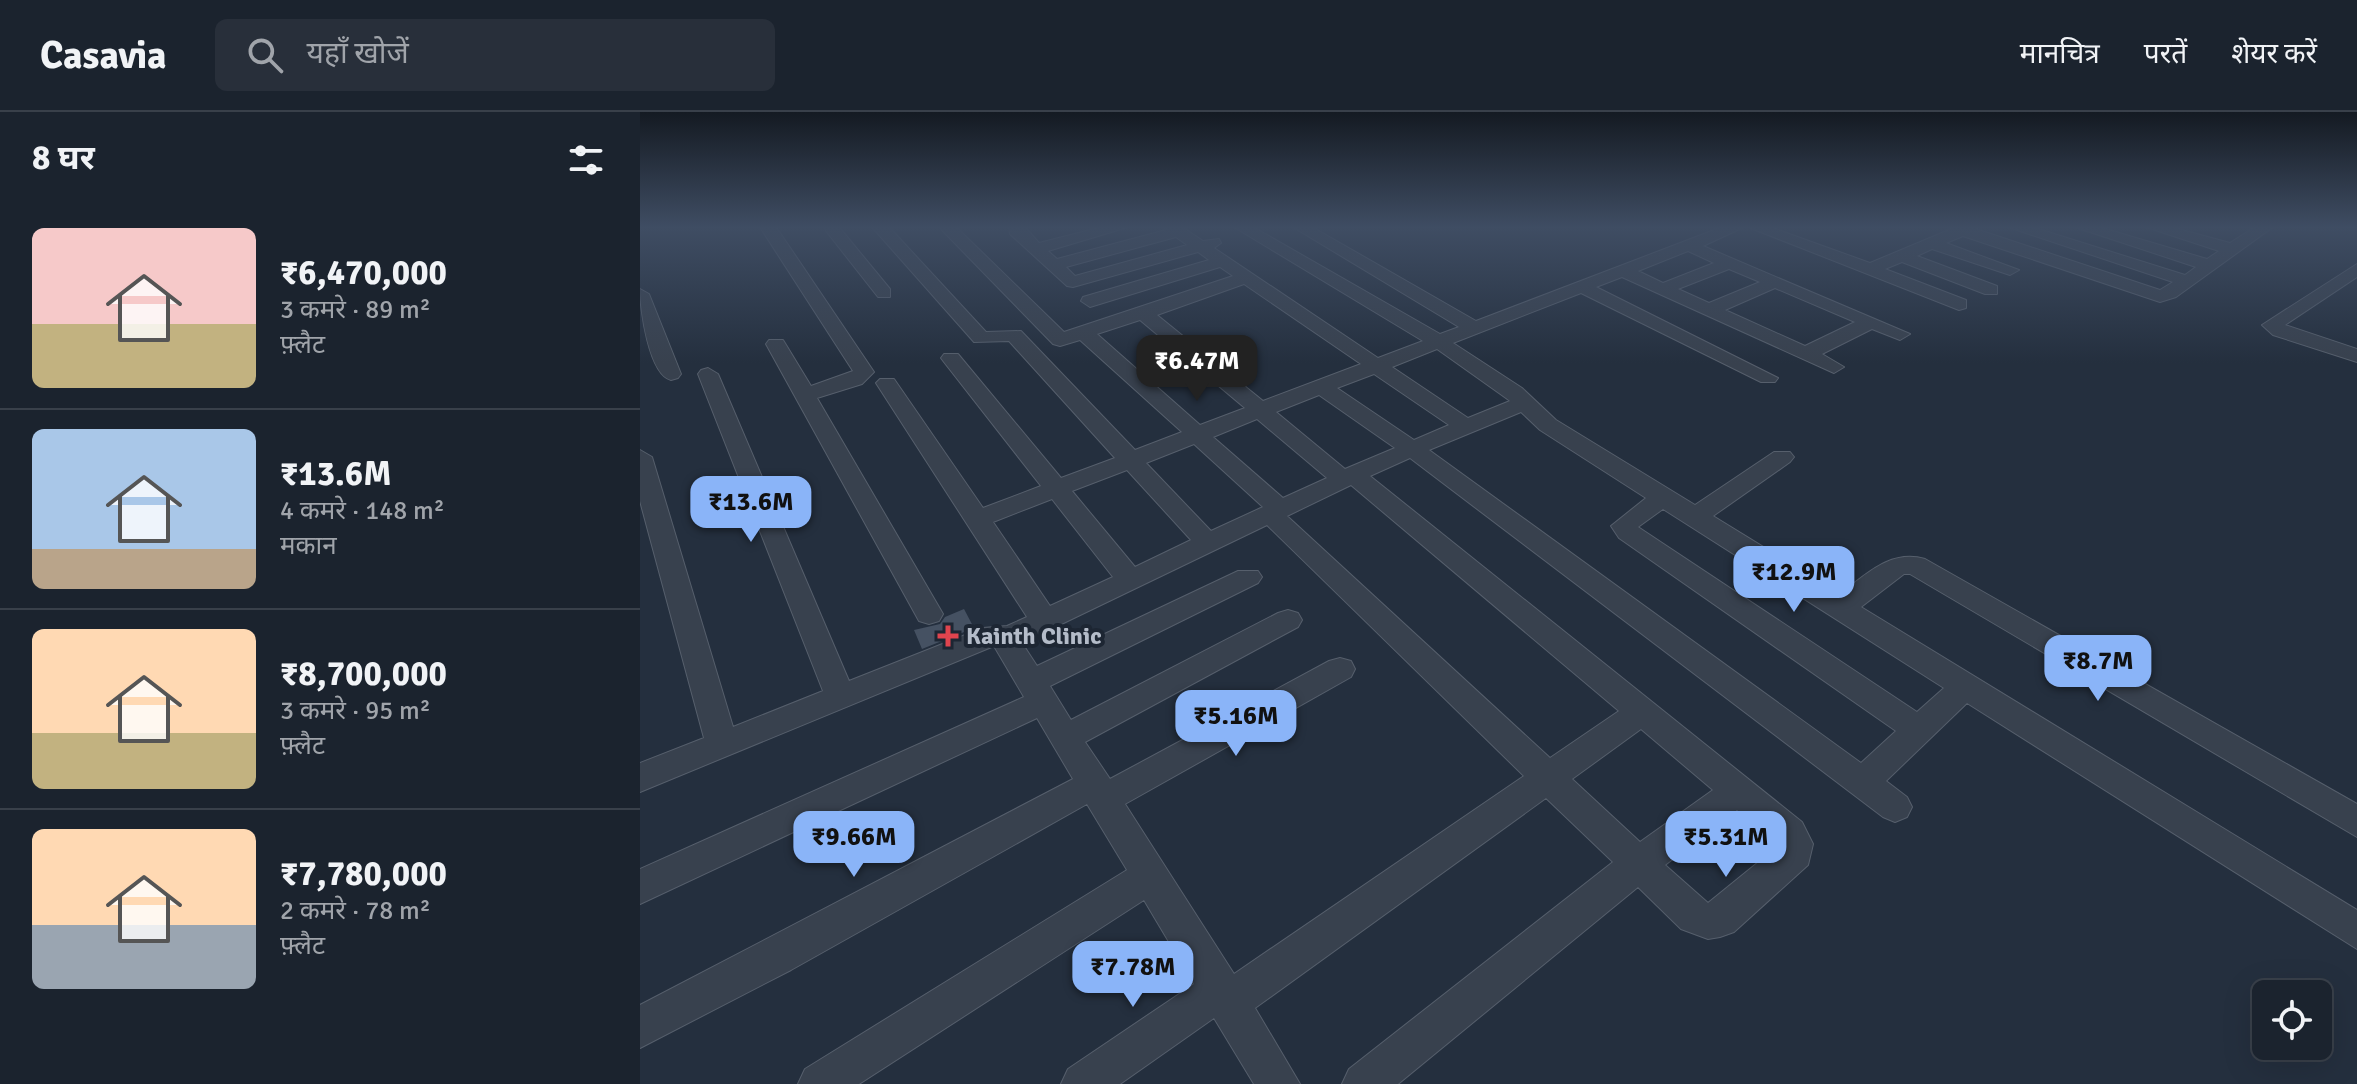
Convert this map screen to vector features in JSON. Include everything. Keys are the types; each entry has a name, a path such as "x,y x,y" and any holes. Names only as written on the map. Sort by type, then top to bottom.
{"street":[{"path":"798,272 864,372 855,380 804,395"},
{"path":"867,272 884,293"},
{"path":"921,272 981,338 1011,334 1207,542"},
{"path":"992,272 1060,340"},
{"path":"1063,272 1082,291"},
{"path":"1082,291 1132,272"},
{"path":"1082,291 1170,272"},
{"path":"1240,272 1467,427"},
{"path":"1326,272 1436,340 1514,393 1548,425 2357,931"},
{"path":"1379,272 1471,326"},
{"path":"978,519 1615,272"},
{"path":"1626,272 1834,367"},
{"path":"1663,289 1705,272"},
{"path":"1752,272 1900,334"},
{"path":"1879,272 1959,304"},
{"path":"1945,272 1991,290"},
{"path":"2093,272 2160,296 2199,272"},
{"path":"2160,272 2187,281"},
{"path":"2352,272 2272,325 2280,331 2357,356"},
{"path":"1028,351 1247,277"},
{"path":"1709,310 1775,282"},
{"path":"1580,286 1768,378"},
{"path":"642,306 671,374"},
{"path":"1083,332 1198,435 1637,865 1694,916 1708,921 1720,919 1795,854 1795,844 1789,833 1143,313"},
{"path":"1806,354 1871,322"},
{"path":"776,344 929,614"},
{"path":"951,358 1130,579"},
{"path":"708,374 840,696"},
{"path":"887,383 1044,620"},
{"path":"1319,386 1464,484 1895,807"},
{"path":"640,778 993,635 1007,638 1348,477 1523,403"},
{"path":"640,457 722,744"},
{"path":"1694,517 1782,457"},
{"path":"1663,497 1628,522 1624,526 1628,532 1918,730"},
{"path":"1840,608 1897,566 1915,565 2357,822"},
{"path":"640,887 1039,691 1248,577"},
{"path":"1067,737 1288,620"},
{"path":"1007,638 1278,1084"},
{"path":"640,1027 1340,669"},
{"path":"1862,782 1965,687"},
{"path":"1083,1084 1225,996 1550,778 1642,712"},
{"path":"1364,1084 1637,865 1737,791"},
{"path":"820,1084 1151,875"}],"building":[{"path":"964,609 974,628 922,649 914,630 940,624 945,617"}],"place":[{"name":"Kainth Clinic","path":"948,636"}]}
